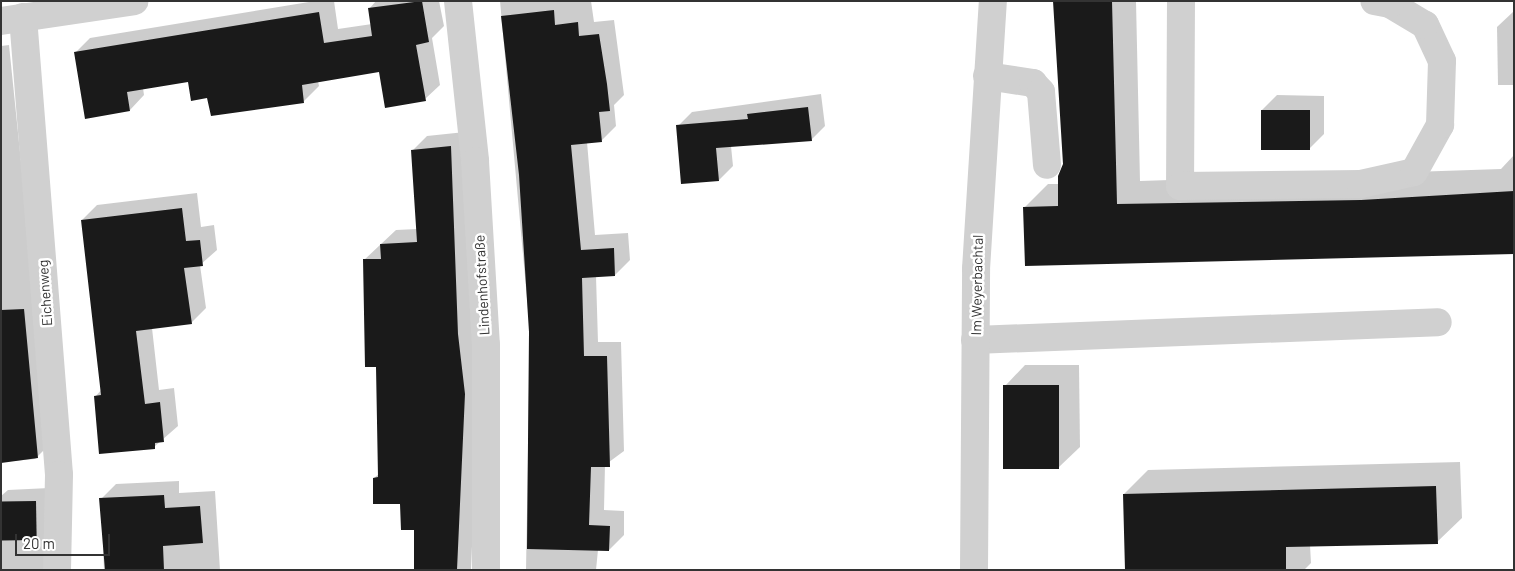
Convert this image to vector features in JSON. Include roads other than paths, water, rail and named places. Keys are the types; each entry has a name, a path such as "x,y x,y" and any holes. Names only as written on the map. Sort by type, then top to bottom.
{"street":[{"path":"12,19 135,1"},
{"name":"Lindenhofstraße","path":"458,1 475,161 486,345 486,570"},
{"name":"Im Weyerbachtal","path":"974,570 975,340 987,76 993,1"},
{"path":"1181,1 1180,186 1361,184 1414,172 1440,125 1442,61 1425,26 1390,4 1374,1"},
{"name":"Eichenweg","path":"12,19 59,475 57,570"},
{"path":"987,76 1033,83 1041,92 1047,165"},
{"path":"975,340 1438,322"}]}
